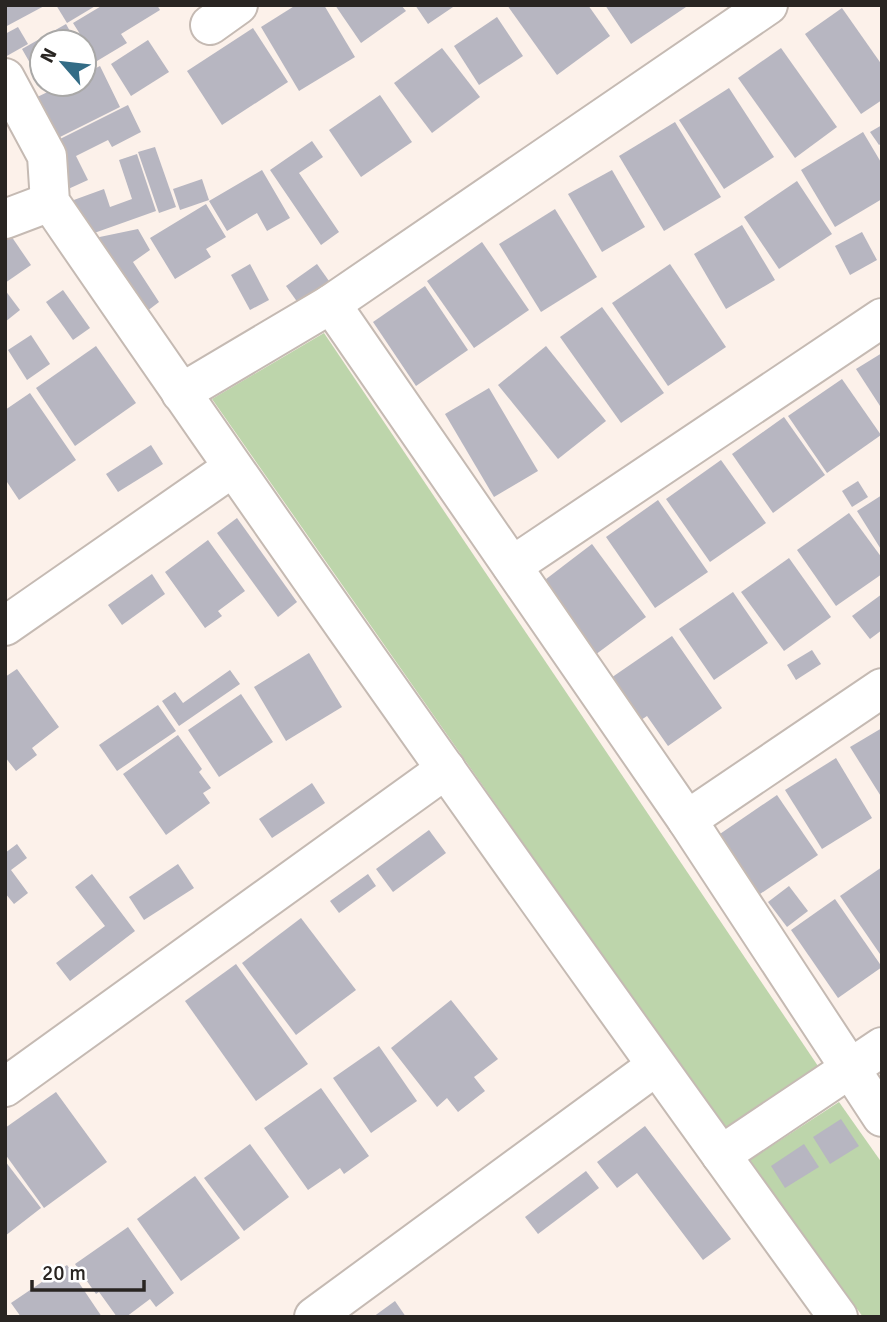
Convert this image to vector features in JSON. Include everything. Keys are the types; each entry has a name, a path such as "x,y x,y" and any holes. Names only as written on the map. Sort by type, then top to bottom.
{"street":[{"path":"181,393 331,304 768,5"},
{"path":"5,78 47,156 50,202 232,468 656,1066 838,1317"},
{"path":"5,219 50,202"},
{"path":"331,304 687,820 882,1117"},
{"path":"512,566 882,318"},
{"path":"5,626 232,468"},
{"path":"687,820 882,688"},
{"path":"5,1087 446,769"},
{"path":"721,1155 882,1047"},
{"path":"314,1317 656,1066"}],"green space":[{"path":"324,333 820,1069 724,1130 212,399"},
{"path":"839,1102 882,1163 882,1317 863,1317 748,1161"}],"building":[{"path":"5,5 46,5 5,27"},
{"path":"56,5 97,5 67,23"},
{"path":"103,5 157,5 160,10 121,34 127,43 98,60 98,28 76,28 73,23"},
{"path":"296,5 324,5 355,57 299,91 261,27"},
{"path":"335,5 401,5 406,11 361,43"},
{"path":"415,5 456,5 428,24"},
{"path":"507,5 588,5 610,36 557,75"},
{"path":"605,5 689,5 631,44"},
{"path":"842,8 882,65 882,100 861,114 805,34"},
{"path":"497,17 523,56 479,85 454,46"},
{"path":"18,27 28,44 5,57 5,34"},
{"path":"253,28 288,82 222,125 187,71"},
{"path":"148,40 169,72 131,96 111,64"},
{"path":"28,46 28,60 22,49"},
{"path":"442,48 480,97 432,133 394,83"},
{"path":"781,48 837,127 795,158 738,78"},
{"path":"100,66 120,107 48,143 27,102 35,98 98,98"},
{"path":"729,88 774,157 724,189 679,120"},
{"path":"380,95 412,142 361,177 329,130"},
{"path":"128,105 141,132 112,147 108,140 76,156 88,180 66,190 44,147"},
{"path":"675,122 721,197 664,231 619,156"},
{"path":"882,125 882,143 879,145 870,132"},
{"path":"863,132 882,164 882,199 835,227 801,170"},
{"path":"312,141 323,157 299,173 339,232 321,245 270,170"},
{"path":"155,147 176,207 159,213 138,152"},
{"path":"137,154 156,211 83,237 71,201 104,189 110,207 132,199 119,160"},
{"path":"262,170 290,218 267,231 257,213 227,231 209,201"},
{"path":"612,170 645,227 602,252 568,194"},
{"path":"202,179 209,200 180,210 173,189"},
{"path":"797,181 832,234 779,269 744,217"},
{"path":"206,204 226,237 206,249 211,257 175,279 150,238"},
{"path":"555,209 597,277 541,312 499,244"},
{"path":"742,225 775,280 726,309 694,254"},
{"path":"138,229 150,250 133,262 159,302 142,315 90,239"},
{"path":"7,230 31,265 5,283 5,231"},
{"path":"862,232 877,260 850,275 835,246"},
{"path":"482,242 529,310 474,348 427,281"},
{"path":"250,264 269,300 250,310 231,275"},
{"path":"317,264 329,281 298,303 286,286"},
{"path":"670,264 726,347 668,386 612,303"},
{"path":"425,286 468,350 416,386 373,322"},
{"path":"5,290 20,310 5,322"},
{"path":"63,290 90,328 73,340 46,302"},
{"path":"602,307 664,393 621,423 560,337"},
{"path":"31,335 50,364 27,380 8,350"},
{"path":"96,346 136,403 75,446 36,388"},
{"path":"546,346 606,421 558,459 498,385"},
{"path":"882,353 882,409 856,369"},
{"path":"842,379 881,435 827,473 788,416"},
{"path":"489,388 538,471 494,497 445,414"},
{"path":"30,393 76,460 19,500 5,479 5,410"},
{"path":"784,417 825,475 773,513 732,454"},
{"path":"151,445 163,464 118,492 106,474"},
{"path":"721,460 766,523 710,562 666,499"},
{"path":"858,481 868,497 852,507 842,491"},
{"path":"882,495 882,551 857,511"},
{"path":"658,500 708,572 655,608 606,537"},
{"path":"849,513 882,558 882,574 836,606 797,550"},
{"path":"237,518 297,602 278,617 217,533"},
{"path":"208,540 245,591 218,611 222,616 205,628 165,572"},
{"path":"592,544 646,617 595,655 533,589"},
{"path":"789,558 831,617 784,651 741,592"},
{"path":"152,574 165,594 122,625 108,605"},
{"path":"733,592 768,643 714,680 679,629"},
{"path":"882,594 882,630 870,639 852,616"},
{"path":"672,636 722,708 668,746 647,716 638,722 608,680"},
{"path":"812,650 821,664 796,680 787,665"},
{"path":"309,653 342,707 286,741 254,687"},
{"path":"17,669 59,727 32,748 37,755 16,771 5,757 5,677"},
{"path":"230,670 240,684 179,726 162,701 175,692 183,703"},
{"path":"241,694 273,742 219,777 188,730"},
{"path":"158,705 176,731 117,771 99,745"},
{"path":"882,728 882,798 850,747"},
{"path":"178,735 202,769 199,772 211,788 203,793 210,803 166,835 123,774"},
{"path":"836,758 872,818 822,849 785,790"},
{"path":"312,783 325,803 272,838 259,819"},
{"path":"777,795 818,855 754,898 714,838"},
{"path":"429,830 446,853 393,892 376,869"},
{"path":"17,844 27,858 11,870 28,893 14,904 5,893 5,853"},
{"path":"178,864 194,888 144,920 129,897"},
{"path":"882,867 882,957 840,896"},
{"path":"92,874 135,931 70,981 56,963 105,926 75,887"},
{"path":"368,874 376,886 339,913 330,901"},
{"path":"789,886 808,911 787,927 768,902"},
{"path":"835,899 882,967 838,998 791,930"},
{"path":"301,918 356,990 296,1035 242,963"},
{"path":"236,964 308,1064 256,1101 185,1001"},
{"path":"451,1000 498,1059 474,1077 485,1091 458,1112 447,1098 437,1107 391,1048"},
{"path":"379,1046 417,1101 371,1133 333,1078"},
{"path":"321,1088 369,1156 344,1174 340,1168 308,1190 264,1128"},
{"path":"56,1092 107,1162 44,1208 5,1154 5,1128"},
{"path":"841,1119 859,1146 830,1164 813,1137"},
{"path":"645,1126 731,1239 703,1260 637,1173 617,1188 597,1162"},
{"path":"250,1144 289,1197 244,1231 204,1178"},
{"path":"804,1144 819,1167 785,1188 771,1166"},
{"path":"5,1161 41,1208 5,1236"},
{"path":"586,1171 599,1188 538,1234 525,1217"},
{"path":"195,1176 240,1238 181,1281 137,1219"},
{"path":"128,1227 174,1293 156,1307 150,1299 126,1317 117,1317 99,1292 96,1294 75,1264"},
{"path":"67,1265 102,1317 21,1317 11,1303"},
{"path":"395,1301 406,1317 373,1317"}]}
